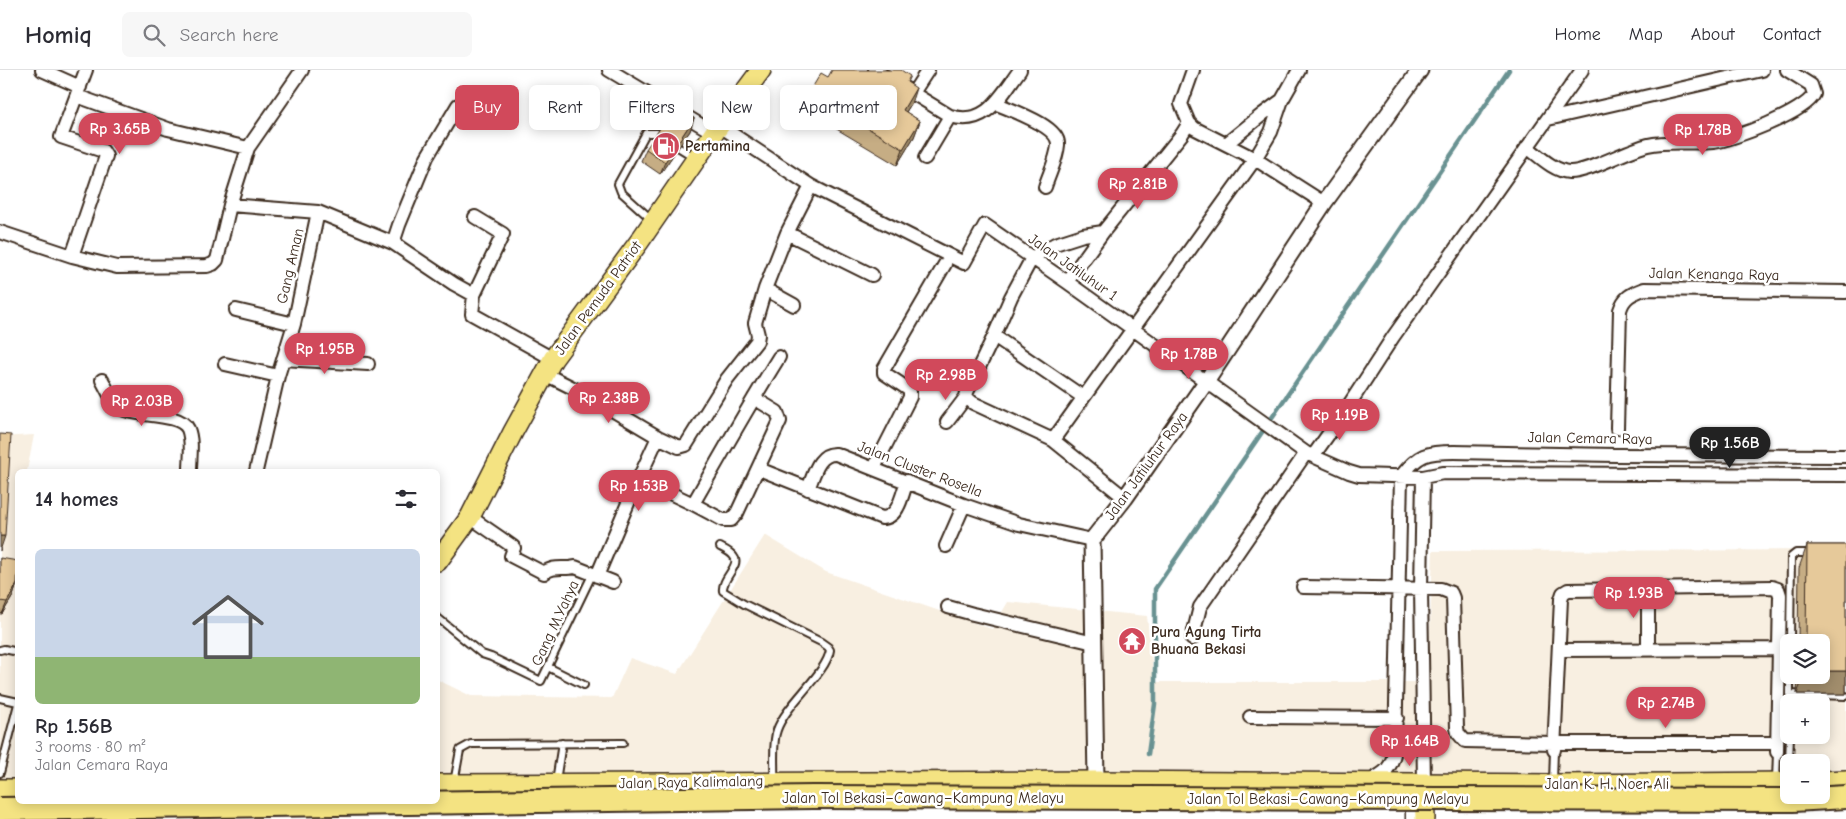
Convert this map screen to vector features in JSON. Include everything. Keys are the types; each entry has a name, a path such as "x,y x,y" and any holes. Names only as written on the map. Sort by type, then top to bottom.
{"highway":[{"name":"Jalan Tol Bekasi–Cawang–Kampung Melayu","path":"440,803 813,797 1793,800 1846,797"},
{"name":"Jalan Tol Bekasi–Cawang–Kampung Melayu","path":"0,810 375,804"}],"main road":[{"name":"Jalan Pemuda Patriot","path":"750,85 761,70"},
{"name":"Jalan Pemuda Patriot","path":"440,558 470,517 549,366 654,222 716,130"},
{"path":"1830,781 1846,780"},
{"name":"Jalan Raya Kalimalang","path":"446,784 1096,781 1420,784"},
{"name":"Jalan K. H. Noer Ali","path":"1420,784 1780,782"},
{"path":"1420,784 1420,814"},
{"path":"0,790 15,789"}],"street":[{"path":"42,70 78,92 168,129 248,148"},
{"path":"72,256 106,156 103,151 61,137 86,70"},
{"path":"0,232 72,256 117,267 211,265 217,260 230,206 248,148 302,70"},
{"name":"Jalan Jatiluhur 1","path":"609,70 703,121"},
{"path":"876,70 950,116 969,119 990,109 1020,70"},
{"path":"913,93 928,70"},
{"path":"1193,70 1181,104 1189,123 1194,128 1255,159 1324,204"},
{"path":"1053,440 1255,159 1271,132 1282,100 1299,70"},
{"name":"Jalan Jatiluhur Raya","path":"1092,540 1125,498 1206,382 1324,204 1420,70"},
{"path":"1192,639 1200,607 1309,454 1346,410 1398,330 1582,70"},
{"path":"1548,119 1762,70"},
{"path":"1527,147 1553,166 1569,172 1586,168 1660,142 1704,143 1724,140 1794,112 1811,99 1814,94 1811,85 1787,70"},
{"path":"1226,144 1282,100"},
{"path":"995,103 1046,127 1056,136 1058,146 1045,187"},
{"path":"394,243 427,157 455,109"},
{"path":"925,158 950,116"},
{"path":"1067,282 1103,232 1189,123"},
{"name":"Jalan Jatiluhur 1","path":"719,130 811,186 964,263 985,226 1309,454 1349,472 1359,475 1423,477 1443,473 1614,474"},
{"path":"475,217 504,234 474,295 472,314 549,366 587,395 658,437 679,447 686,445 727,379 757,341 758,335 755,323 765,289 787,233 811,186"},
{"path":"230,206 318,212 394,243 454,284 474,295"},
{"name":"Gang Aman","path":"256,469 278,376 294,324 318,212"},
{"path":"947,422 966,398 967,392 1011,296 1032,258 1055,244 1083,235 1103,232"},
{"path":"787,233 872,275"},
{"path":"874,468 910,397 908,389 884,372 884,369 945,264"},
{"path":"765,289 794,305"},
{"name":"Jalan Kenanga Raya","path":"1616,428 1620,310 1627,296 1644,289 1846,292"},
{"path":"236,310 294,324"},
{"path":"994,336 1083,397"},
{"path":"693,504 779,357"},
{"path":"283,359 368,364"},
{"path":"225,364 278,376"},
{"path":"102,380 112,398 122,409 178,420 187,426 190,436 190,469"},
{"path":"672,494 723,520 731,520 741,506 778,427 780,418 777,412 754,398"},
{"path":"966,398 972,403 1053,440 1125,498"},
{"path":"595,574 658,437"},
{"name":"Jalan Cemara Raya","path":"1401,476 1413,462 1427,453 1846,456"},
{"name":"Jalan Cluster Rosella","path":"808,489 819,463 828,455 836,454 964,505 1039,529 1092,540"},
{"path":"1614,455 1614,474 1846,474"},
{"path":"759,468 882,518 886,518 896,510 907,481"},
{"path":"1366,784 1387,771 1393,762 1396,745 1401,476"},
{"path":"1420,784 1423,477"},
{"path":"946,546 964,505"},
{"path":"470,517 512,546 514,548 511,556 544,573 554,567 568,569 574,567 614,582"},
{"path":"1092,540 1096,781"},
{"path":"1303,587 1421,590 1441,588 1451,593 1453,598 1457,728 1461,738 1471,742 1554,747 1777,748 1780,595 1778,590 1772,587 1566,591 1563,593 1561,599 1554,747"},
{"path":"1648,589 1648,650"},
{"path":"948,607 1094,643"},
{"path":"1560,650 1778,649"},
{"path":"1250,717 1397,718"}],"lane":[{"path":"654,222 621,192 618,184 646,133 657,133 696,158"},
{"path":"720,546 735,558 736,562 723,584 723,591 744,604 821,642 828,646 830,650 826,662 781,719 776,732 774,781"},
{"path":"1790,634 1791,557 1796,553 1818,553"},
{"name":"Gang M.Yahya","path":"440,620 482,654 542,681 595,574"},
{"path":"0,650 15,651"},
{"path":"548,667 584,684"},
{"path":"1790,684 1790,694"},
{"path":"1830,695 1846,696"},
{"path":"0,698 15,702"},
{"path":"0,773 15,715"},
{"path":"556,784 562,742"},
{"path":"446,784 460,750 464,746 471,744 623,743"},
{"path":"1553,784 1554,747"},
{"path":"1777,748 1780,768"}],"shaded area":[{"path":"34,435 27,469 15,469 15,789 0,790 0,437"},
{"path":"765,535 826,572 992,629 1008,602 1147,616 1154,682 1428,682 1433,551 1846,550 1846,780 1830,781 1830,754 1780,754 1780,782 440,784 440,681 471,696 612,698 630,658 677,674"}],"building":[{"path":"832,70 901,70 910,76 907,82 916,88 903,110 920,121 903,149 871,130 897,130 897,85 814,85 821,73 828,77"},
{"path":"659,130 686,130 665,162 646,149"},
{"path":"0,434 11,435 5,536 0,536"},
{"path":"1807,545 1846,545 1846,671 1830,671 1830,634 1806,634"},
{"path":"0,558 15,560 15,588 7,602 0,601"}],"waterway":[{"path":"1148,754 1155,704 1155,589 1509,70"}],"place":[{"name":"Pertamina","path":"666,146"},
{"name":"Pura Agung Tirta Bhuana Bekasi","path":"1132,641"}]}
